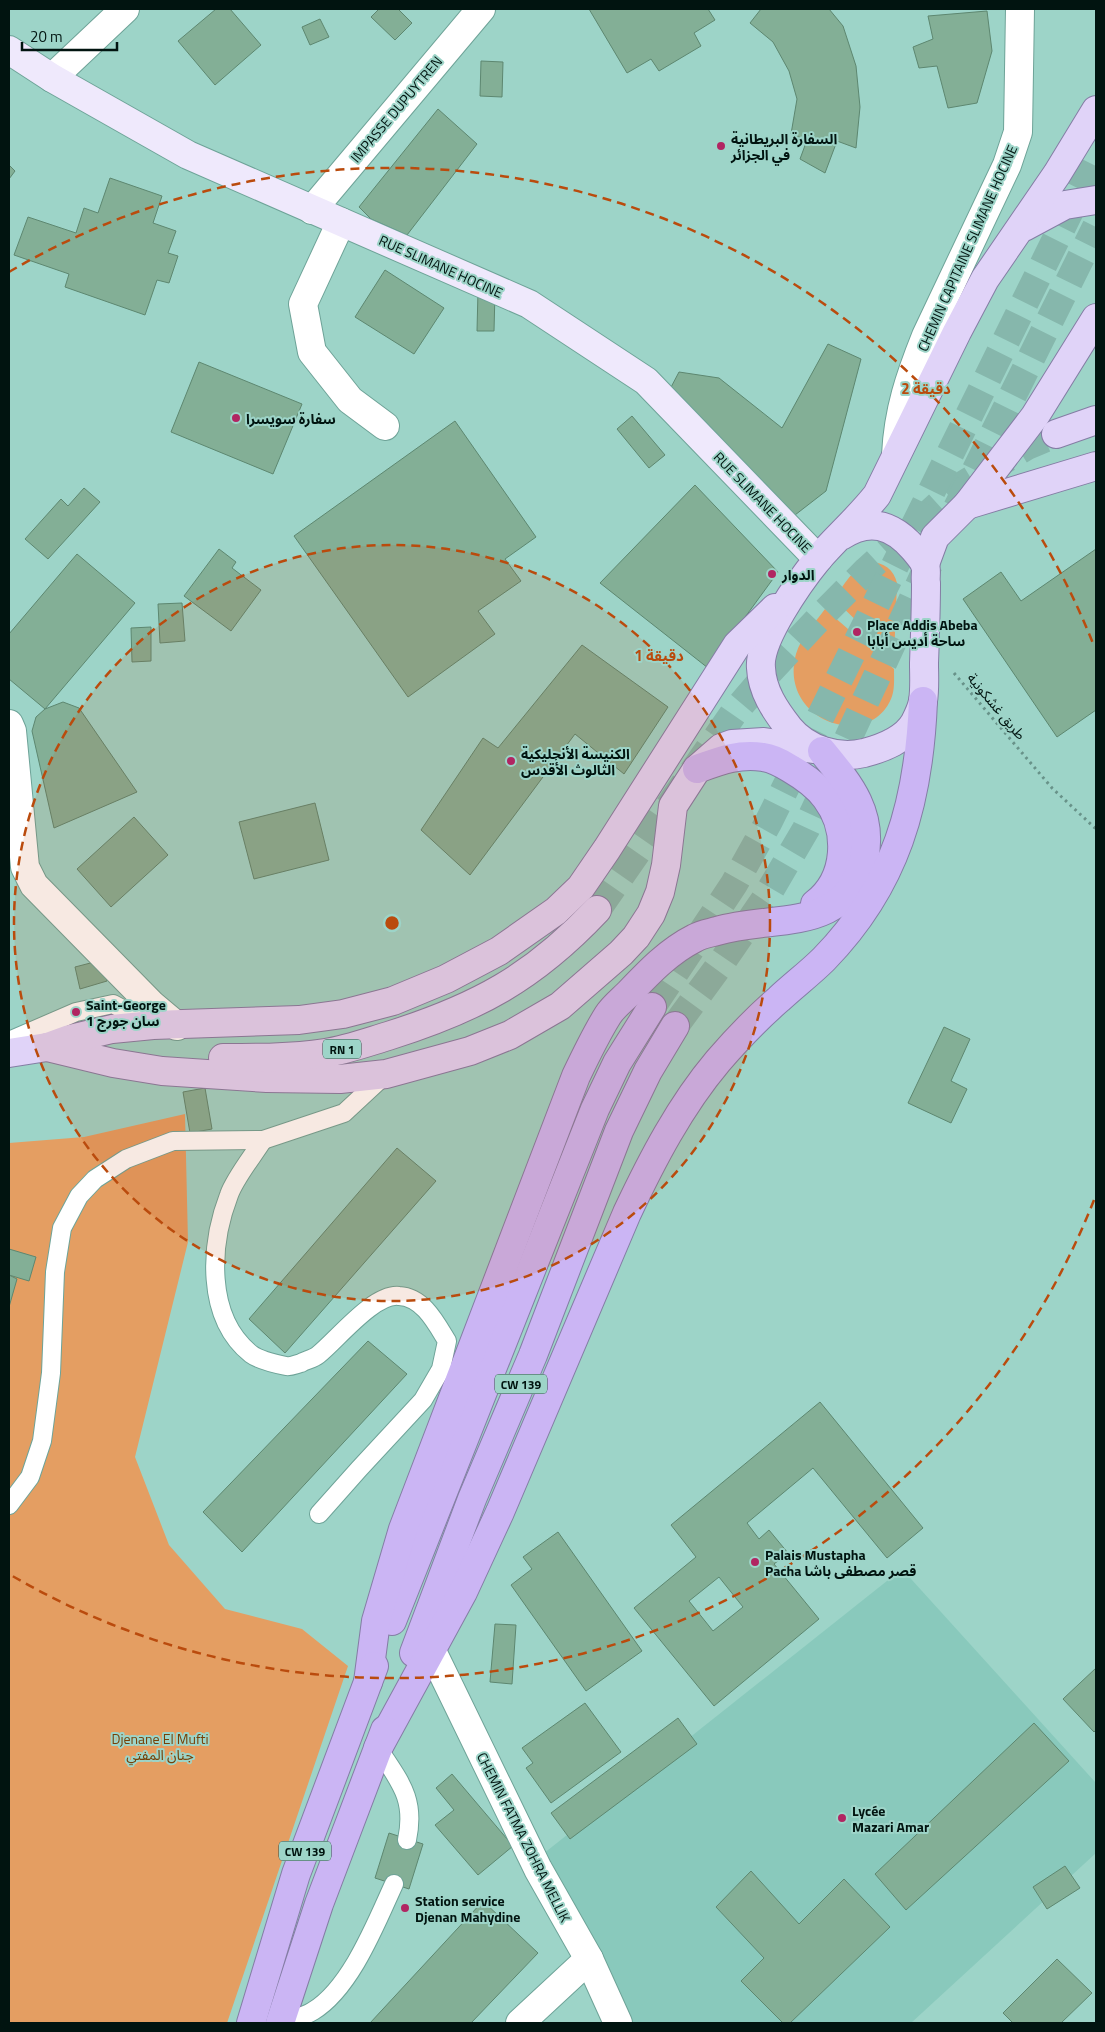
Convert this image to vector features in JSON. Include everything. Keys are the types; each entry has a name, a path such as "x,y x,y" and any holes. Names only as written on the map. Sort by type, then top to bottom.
{"highway":[{"path":"378,1748 464,1592 627,1213 645,1173 667,1135 717,1062 745,1032 833,950 858,920 877,891 892,861 914,789 921,741 923,701"},
{"path":"368,1682 376,1621 403,1529 576,1076 609,1014 656,964 696,937 726,928 816,915 836,906 850,892 860,874 866,849 866,824 851,787 822,751"},
{"path":"697,769 732,757 764,757 781,762 798,773 826,798 838,823 843,846 835,883 824,897 806,910 785,920"},
{"name":"CW 139","path":"251,2023 296,1874 368,1682 595,1109 617,1063 652,1007"},
{"name":"CW 139","path":"280,2023 319,1904 472,1500 532,1355 619,1131 648,1071 675,1026"}],"main road":[{"path":"822,751 802,741 792,732 771,704 760,667 762,649 794,593 818,559 862,515 877,495 985,279 1057,174 1096,110"},
{"path":"1018,230 1065,205 1096,200"},
{"path":"47,1047 114,1063 162,1071 225,1076 340,1079 386,1074 470,1052 510,1035 560,1006 621,953 636,937 651,914 660,892 666,865 673,806 697,769 721,748 737,743 764,742 849,755 885,747 901,738 914,723 923,701 926,612 925,564 935,537 967,504 1036,416 1096,318"},
{"path":"1056,434 1096,420"},
{"path":"967,504 1096,466"},
{"path":"841,536 856,527 876,525 885,527 905,540 925,564"},
{"path":"47,1047 70,1039 112,1029 300,1020 343,1014 393,1001 446,978 500,951 556,911 581,887 737,645 765,616 794,593"},
{"name":"RN 1","path":"9,1053 47,1047 93,1048 218,1058 296,1057 328,1053 428,1024 478,1002 506,987 548,957 571,938 597,910"}],"street":[{"path":"52,78 125,9"},
{"name":"IMPASSE DUPUYTREN","path":"312,210 481,9"},
{"name":"CHEMIN CAPITAINE SLIMANE HOCINE","path":"896,455 897,427 904,395 915,364 926,336 1006,165 1018,132 1020,9"},
{"name":"RUE SLIMANE HOCINE","path":"9,50 52,78 188,155 529,304 646,381 818,559"},
{"path":"341,222 303,304 312,352 350,400 385,426"},
{"path":"9,724 12,731 25,867 34,885 152,1004 165,1025"},
{"name":"CHEMIN FATMA ZOHRA MELLIK","path":"431,1650 538,1869 589,1959 618,2023"},
{"path":"520,2023 589,1959"}],"lane":[{"path":"9,1041 76,1012 113,1004 165,1025"},
{"path":"9,1505 30,1477 42,1441 51,1373 55,1272 62,1228 79,1196 95,1179 126,1159 173,1141 263,1140 344,1113 386,1074"},
{"path":"263,1140 229,1193 219,1228 215,1263 216,1287 224,1317 233,1337 252,1355 289,1367 316,1356 376,1302 398,1295 417,1302 433,1318 446,1341 441,1369 424,1400 319,1514"},
{"path":"378,1748 401,1784 410,1806 407,1840"},
{"path":"280,2023 313,2011 331,1995 351,1970 369,1939 394,1884"}],"path":[{"name":"طريق غشكونية","path":"925,638 1052,788 1096,829"}],"shaded area":[{"name":"Lycée Mazari Amar","path":"902,1569 1096,1783 1096,1853 911,2023 626,2023 543,1854"}],"green space":[{"path":"868,562 878,563 887,567 897,583 894,657 834,599 853,573"},
{"path":"825,609 894,669 894,688 891,699 880,715 864,724 846,725 828,721 812,711 800,696 794,677 796,654 805,636"},
{"name":"Djenane El Mufti جنان المفتي","path":"185,1114 188,1242 135,1457 169,1545 225,1609 302,1629 348,1666 227,2023 9,2023 9,1143 84,1137"}],"building":[{"path":"216,9 230,9 261,45 215,85 178,41"},
{"path":"379,9 398,9 412,23 395,40 371,17"},
{"path":"589,9 708,9 715,20 694,33 701,46 659,71 651,59 627,73"},
{"path":"761,9 829,9 843,26 856,66 860,107 856,148 837,141 825,173 800,159 807,140 791,134 797,99 789,71 773,42 750,23"},
{"path":"987,11 992,51 977,103 948,108 937,66 919,68 913,47 933,39 928,16"},
{"path":"320,19 329,37 310,45 302,27"},
{"path":"481,61 503,62 502,97 480,96"},
{"path":"438,109 477,144 407,235 371,219 359,207"},
{"path":"9,165 15,171 9,179"},
{"path":"110,178 162,196 153,223 176,231 168,253 178,256 169,283 157,280 145,315 65,287 69,274 14,255 28,217 76,233 84,208 98,213"},
{"path":"385,270 444,308 414,354 355,317"},
{"path":"478,291 495,292 494,331 477,331"},
{"path":"828,344 861,359 826,491 795,515 669,391 679,372 719,378 782,428"},
{"name":"سفارة سويسرا","path":"199,362 302,404 273,474 171,432"},
{"path":"632,416 665,455 649,468 617,429"},
{"path":"455,421 536,537 505,559 521,581 478,611 495,634 408,697 294,536"},
{"path":"695,485 778,572 708,668 600,583"},
{"path":"84,488 100,502 48,559 25,539 61,499 68,506"},
{"path":"219,549 236,562 232,568 261,590 231,631 184,596"},
{"path":"1096,549 1096,710 1057,737 963,599 1001,572 1021,601"},
{"path":"77,554 135,603 45,709 9,679 9,634"},
{"path":"182,603 185,641 160,643 158,604"},
{"path":"151,627 151,661 132,662 131,628"},
{"name":"الكنيسة الأنجليكية الثالوث الأقدس","path":"582,645 668,707 624,774 575,734 470,875 421,830 483,738 498,748"},
{"path":"63,702 79,708 137,792 54,828 32,731 36,717 45,709"},
{"path":"315,803 329,860 254,879 239,822"},
{"path":"134,817 168,855 111,907 77,869"},
{"path":"102,960 107,981 80,989 75,967"},
{"path":"944,1027 970,1039 951,1081 967,1089 951,1123 908,1103"},
{"path":"205,1088 212,1129 190,1133 183,1092"},
{"path":"397,1148 436,1181 285,1353 249,1319"},
{"path":"9,1249 36,1257 29,1281 9,1275"},
{"path":"9,1275 17,1279 9,1307"},
{"path":"368,1341 407,1374 242,1552 203,1512"},
{"path":"820,1402 923,1528 887,1558 813,1468 747,1523 759,1539 769,1530 788,1553 774,1564 819,1619 714,1706 634,1608 696,1557 671,1525","holes":["719,1577 743,1607 713,1631 689,1601"]},
{"path":"558,1532 642,1651 586,1691 511,1585 532,1569 523,1557"},
{"path":"495,1624 516,1625 512,1684 490,1682"},
{"path":"1096,1668 1096,1730 1094,1732 1063,1699"},
{"path":"585,1703 621,1752 551,1803 526,1768 533,1763 522,1748"},
{"path":"678,1718 697,1744 570,1839 551,1813"},
{"path":"1034,1723 1069,1761 906,1910 875,1874"},
{"path":"452,1774 513,1846 478,1875 435,1825 454,1810 436,1788"},
{"path":"389,1833 423,1844 409,1889 375,1878"},
{"path":"1065,1866 1080,1888 1047,1909 1033,1887"},
{"path":"751,1871 799,1924 844,1879 890,1927 790,2023 783,2023 741,1981 764,1958 716,1907"},
{"path":"483,1901 538,1953 471,2023 370,2023"},
{"path":"1057,1959 1092,1993 1061,2023 1013,2023 1003,2013"}],"tunnel":[{"path":"652,1007 734,884 768,823 1096,158"},
{"path":"957,508 1096,227"},
{"path":"597,910 733,714 824,613 867,570 956,489 1027,446 1056,434"},
{"path":"675,1026 765,899 806,829 929,564"}],"place":[{"name":"السفارة البريطانية في الجزائر","path":"721,146"},
{"name":"سفارة سويسرا","path":"236,418"},
{"name":"الدوار","path":"772,574"},
{"name":"Place Addis Abeba ساحة أديس أبابا","path":"857,632"},
{"name":"الكنيسة الأنجليكية الثالوث الأقدس","path":"511,761"},
{"name":"Saint-George 1 سان جورج","path":"76,1012"},
{"name":"Palais Mustapha Pacha قصر مصطفى باشا","path":"755,1562"},
{"name":"Lycée Mazari Amar","path":"842,1818"},
{"name":"Station service Djenan Mahydine","path":"405,1908"}]}
